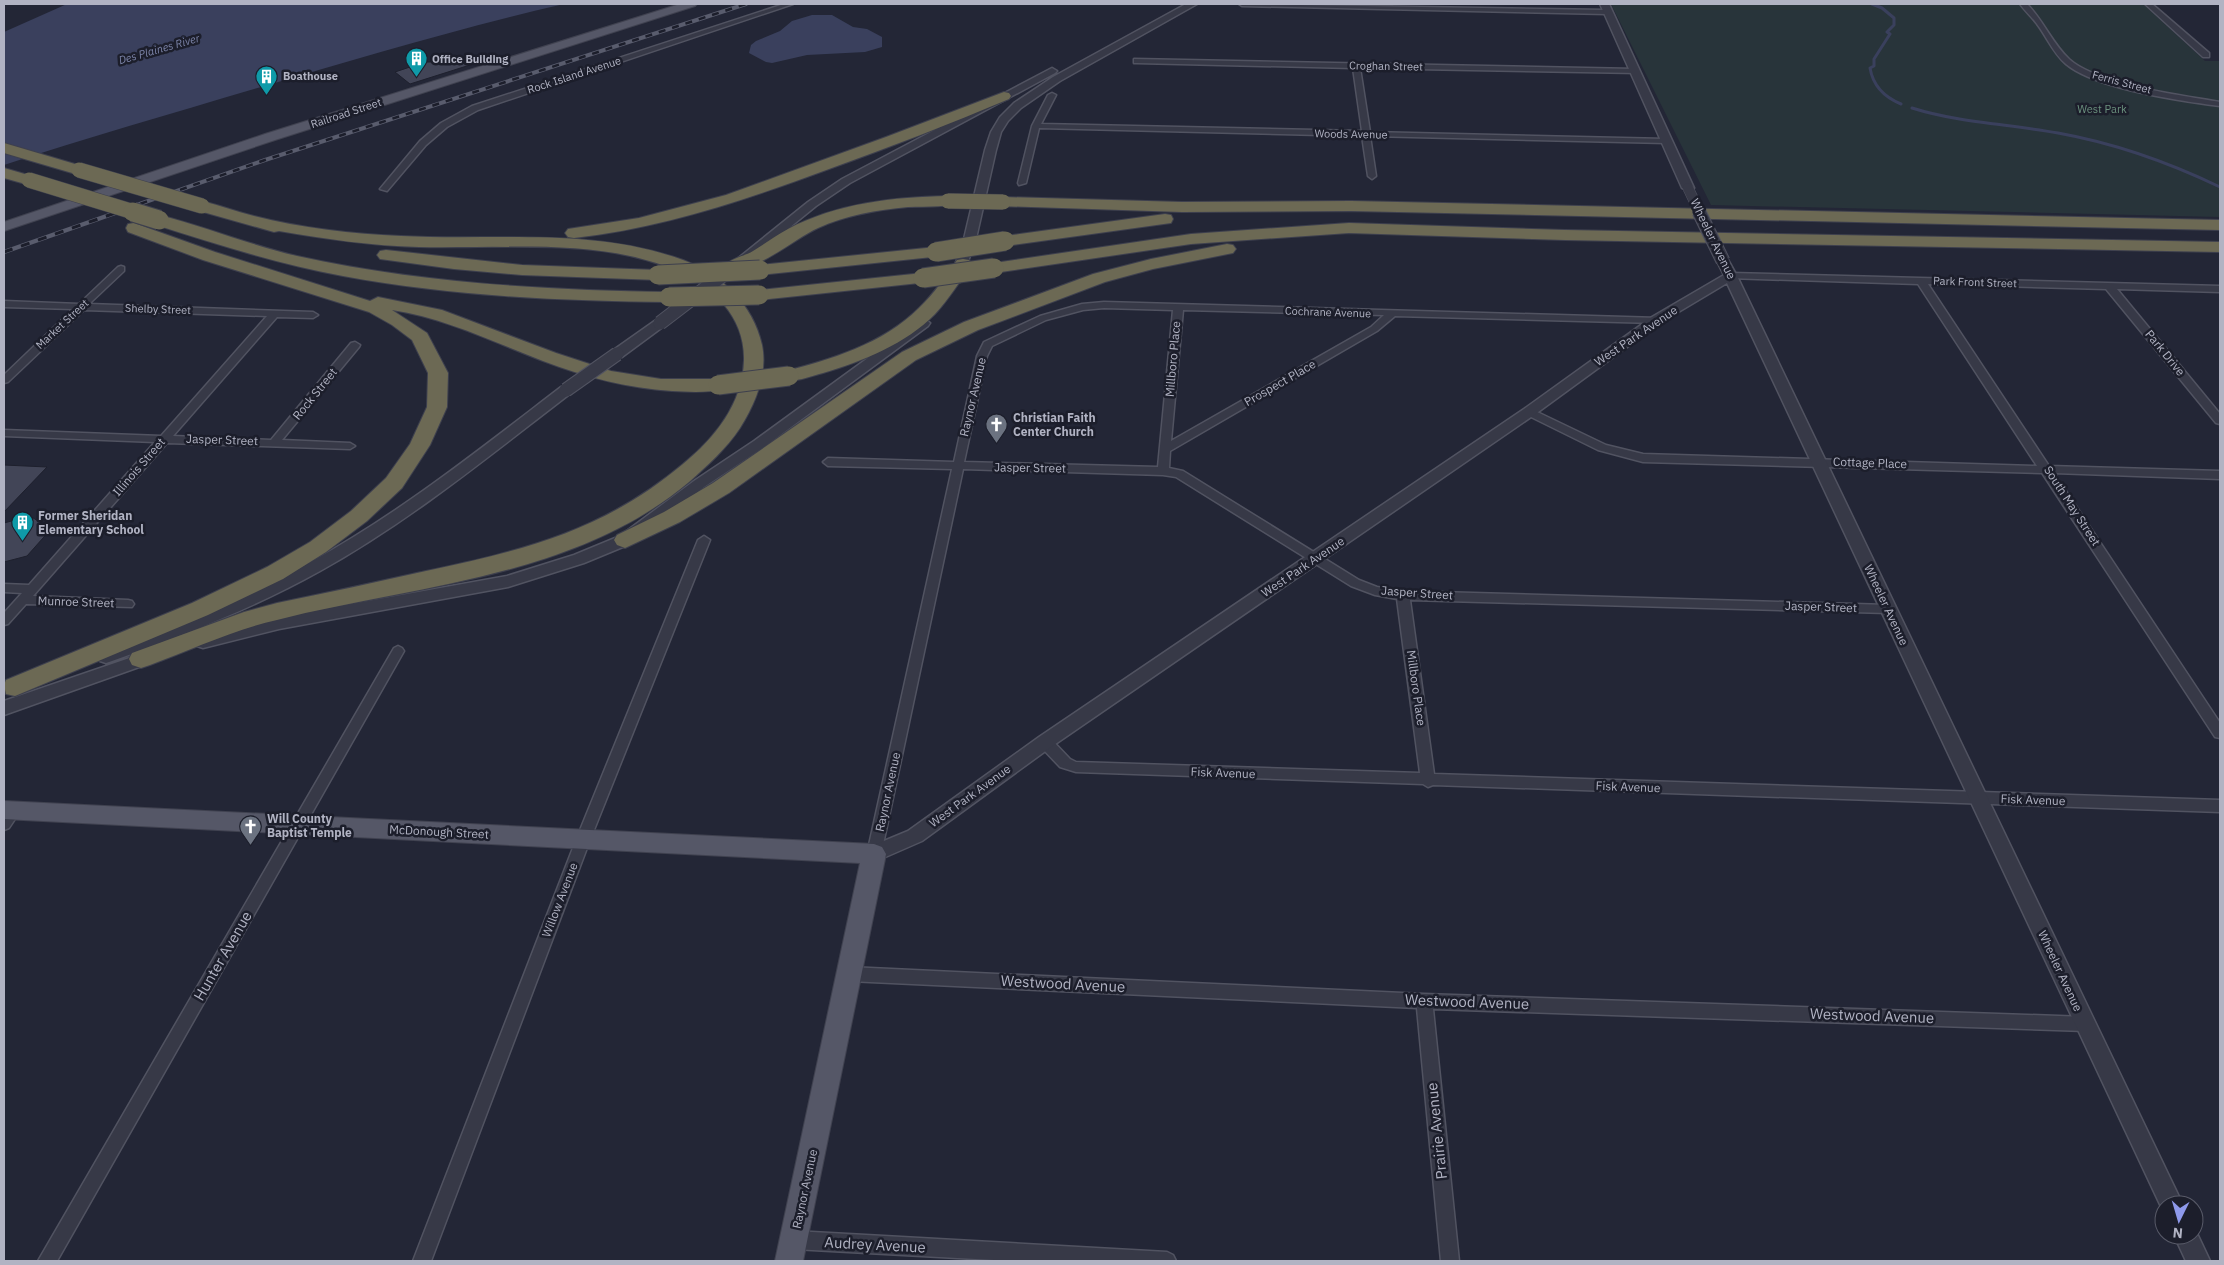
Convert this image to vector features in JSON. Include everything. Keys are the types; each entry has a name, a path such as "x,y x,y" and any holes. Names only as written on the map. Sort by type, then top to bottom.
{"highway":[{"path":"418,242 605,231 691,213 938,124 1004,96"},
{"path":"4,148 328,243 387,255 453,264 590,274 658,275 760,270 936,252 1258,207"},
{"path":"4,173 229,243 297,261 436,286 604,297 759,295 923,278 1191,239 1349,228 1566,235 2220,247"},
{"path":"9,689 200,609 275,573 318,547 359,516 394,483 420,445 437,407 438,373 420,337 400,321 375,308 209,256 134,228 48,194 29,180"},
{"path":"735,265 749,261 795,232 831,218 886,205 948,201 1258,207 1351,206 2220,225"},
{"path":"140,659 252,618 277,611 506,563 570,542 619,520 659,495 684,476 712,450 728,430 746,399 754,373 755,356 747,325 732,303 711,281 674,263 631,250 592,245 364,240 259,222"},
{"path":"625,540 672,518 721,488 909,356 971,326 1099,278 1151,264 1222,250 1301,241 1380,236 1566,235"},
{"path":"349,299 412,308 476,328 603,375 628,381 679,386 718,385 789,376 854,356 903,330 921,317 936,301 963,264"}],"main road":[{"name":"Railroad Street","path":"4,227 260,140 690,4"},
{"name":"McDonough Street","path":"7,815 299,825 874,854"},
{"name":"Raynor Avenue","path":"792,1251 874,854"}],"street":[{"name":"Rock Island Avenue","path":"384,190 423,143 444,125 475,108 790,4"},
{"path":"9,689 70,670 147,642 258,595 314,567 399,514 660,323 812,204 846,181 1102,45 1191,4"},
{"path":"4,708 140,659 279,623 508,581 579,559 625,540 699,484 759,444 926,321 953,286 963,264 997,130 1011,112 1069,70 1191,4"},
{"path":"1242,4 1605,8"},
{"name":"Ferris Street","path":"2023,4 2039,22 2058,51 2072,64 2111,80 2220,104"},
{"path":"2148,4 2206,56"},
{"name":"Wheeler Avenue","path":"1605,8 1688,188 2167,1195"},
{"name":"Croghan Street","path":"1138,62 1635,71"},
{"path":"1356,65 1372,176"},
{"path":"1022,184 1036,126 1052,95"},
{"name":"Woods Avenue","path":"1036,126 1666,141"},
{"name":"Park Front Street","path":"1727,268 1921,281 2220,288"},
{"name":"West Park Avenue","path":"874,854 914,836 1046,742 1529,412 1727,268"},
{"name":"Market Street","path":"4,380 121,269"},
{"name":"South May Street","path":"1921,281 2048,469 2220,733"},
{"name":"Park Drive","path":"2109,286 2220,421"},
{"name":"Shelby Street","path":"4,304 313,315"},
{"name":"Cochrane Avenue","path":"1005,335 1058,312 1104,305 1656,320"},
{"name":"Millboro Place","path":"1163,471 1178,307"},
{"name":"Illinois Street","path":"4,621 275,313"},
{"name":"Prospect Place","path":"1166,449 1374,329 1391,314"},
{"name":"Raynor Avenue","path":"874,854 982,356 988,344 1005,335"},
{"name":"Rock Street","path":"274,443 355,345"},
{"name":"Cottage Place","path":"1529,412 1602,448 1643,458 2048,469 2220,476"},
{"name":"Jasper Street","path":"4,432 350,446"},
{"name":"Jasper Street","path":"828,462 1163,471 1179,474 1354,583 1375,591 1403,595 1888,609"},
{"name":"Willow Avenue","path":"422,1261 583,840 704,540"},
{"name":"Munroe Street","path":"4,588 33,589"},
{"name":"Millboro Place","path":"1403,595 1428,781"},
{"name":"Munroe Street","path":"23,600 128,604"},
{"name":"Hunter Avenue","path":"47,1261 398,651"},
{"name":"Fisk Avenue","path":"1046,742 1065,763 1076,767 1428,781 2220,806"},
{"name":"Westwood Avenue","path":"850,974 1424,1001 2086,1024"},
{"name":"Prairie Avenue","path":"1424,1001 1450,1261"},
{"path":"2191,1245 2198,1261"},
{"name":"Audrey Avenue","path":"792,1251 1167,1261"}],"green space":[{"name":"West Park","path":"1611,4 2143,4 2205,61 2220,61 2220,217 1711,205"}],"water":[{"name":"Des Plaines River","path":"67,4 564,4 370,55 128,126 4,165 4,32"},
{"path":"812,15 832,15 853,27 867,29 882,37 882,47 865,52 807,55 772,63 749,53 751,45 756,41 780,31 792,21"}],"building":[{"name":"Office Building","path":"407,62 470,62 470,65 410,84 395,72 413,66"},
{"name":"Former Sheridan Elementary School","path":"4,465 47,467 4,512"},
{"name":"Former Sheridan Elementary School","path":"30,516 51,529 27,556 4,562 4,523"}],"waterway":[{"path":"1872,4 1882,8 1894,18 1894,25 1887,32 1890,34 1874,59 1874,66 1870,68 1871,74 1880,90 1889,98 1901,104"},
{"path":"1912,108 1948,117 2040,130 2100,142 2181,169 2220,187"}],"railway":[{"path":"114,213 265,160 746,4"},
{"path":"4,252 118,212"}],"place":[{"name":"Office Building","path":"416,78"},
{"name":"Boathouse","path":"267,95"},
{"name":"Christian Faith Center Church","path":"997,444"},
{"name":"Former Sheridan Elementary School","path":"22,542"},
{"name":"Will County Baptist Temple","path":"251,845"}]}
